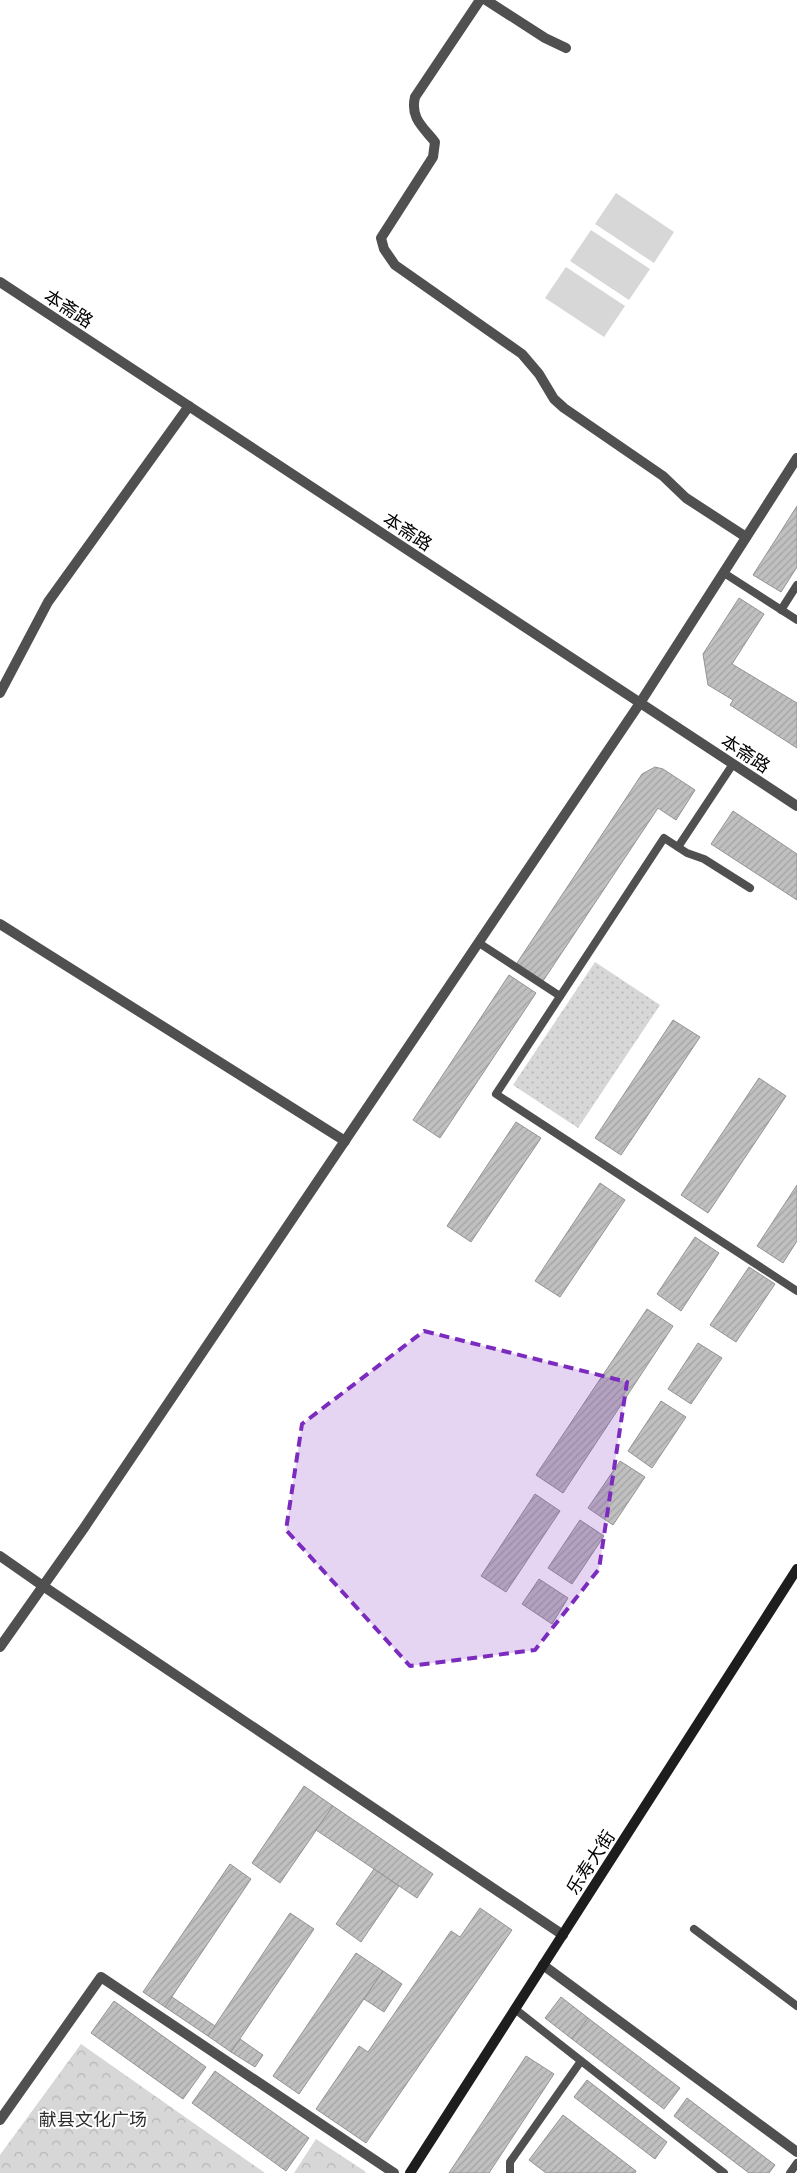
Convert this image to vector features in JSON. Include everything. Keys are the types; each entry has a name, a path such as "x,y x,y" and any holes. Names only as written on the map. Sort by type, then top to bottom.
{"main road":[{"name":"乐寿大街","path":"410,2173 797,1568"}],"street":[{"path":"480,0 415,97 414,115 434,142 434,158 381,238 384,249 395,265 522,354 539,374 554,399 564,408 662,476 686,498 746,538"},
{"path":"486,0 545,38 566,48"},
{"name":"本斋路","path":"0,282 797,806"},
{"path":"0,693 48,602 189,406"},
{"path":"0,1647 345,1141 640,703 797,458"},
{"path":"0,924 345,1141"},
{"path":"0,1556 563,1934"},
{"path":"543,1965 797,2152"},
{"path":"0,2120 101,1977 394,2173"}],"lane":[{"path":"724,573 797,620"},
{"path":"781,610 797,585"},
{"path":"678,847 733,764"},
{"path":"750,888 704,859 687,853 664,838 496,1094 797,1291"},
{"path":"479,942 560,996"},
{"path":"694,1929 797,2006"},
{"path":"515,2009 724,2173"},
{"path":"510,2173 510,2162 581,2061"},
{"path":"790,2173 797,2163"}],"highlighted area":[{"path":"424,1331 627,1382 599,1569 535,1650 410,1666 286,1530 302,1424"}],"green space":[{"path":"616,193 674,232 654,263 595,224"},
{"path":"591,230 650,269 629,300 570,261"},
{"path":"566,267 625,306 604,337 545,298"},
{"path":"595,962 660,1005 578,1128 513,1085"},
{"name":"献县文化广场","path":"81,2044 265,2173 0,2173 0,2155"},
{"path":"316,2139 366,2172 294,2173"}],"building":[{"path":"797,506 797,567 781,592 753,575"},
{"path":"739,598 764,614 732,664 797,703 797,748 730,705 733,700 708,685 703,654"},
{"path":"655,767 663,769 695,790 676,820 658,808 543,981 517,963 642,774"},
{"path":"733,811 797,854 797,900 711,844"},
{"path":"509,975 536,993 440,1138 413,1120"},
{"path":"673,1020 700,1037 621,1155 595,1138"},
{"path":"759,1078 786,1096 708,1213 681,1195"},
{"path":"516,1122 541,1138 471,1242 447,1226"},
{"path":"600,1183 625,1200 560,1297 535,1281"},
{"path":"797,1185 797,1241 783,1263 757,1246"},
{"path":"695,1237 719,1253 681,1311 657,1294"},
{"path":"749,1267 775,1284 736,1342 710,1325"},
{"path":"647,1309 673,1326 563,1493 536,1475"},
{"path":"698,1343 722,1358 691,1404 668,1389"},
{"path":"661,1401 686,1417 652,1468 628,1451"},
{"path":"620,1461 645,1477 613,1525 588,1508"},
{"path":"535,1494 560,1511 506,1592 481,1576"},
{"path":"580,1520 604,1536 572,1584 548,1568"},
{"path":"539,1579 568,1598 552,1624 522,1604"},
{"path":"304,1786 333,1806 280,1883 252,1863"},
{"path":"333,1806 433,1874 417,1898 316,1830"},
{"path":"230,1864 251,1879 165,2007 143,1992"},
{"path":"374,1869 399,1886 361,1942 336,1924"},
{"path":"480,1908 512,1930 366,2143 316,2109 359,2046 368,2052 451,1931 460,1937"},
{"path":"290,1913 314,1929 231,2052 208,2036"},
{"path":"356,1953 383,1971 299,2094 273,2076"},
{"path":"383,1971 402,1984 384,2012 364,1999"},
{"path":"172,1997 215,2026 208,2036 165,2007"},
{"path":"561,1997 588,2018 572,2039 545,2018"},
{"path":"114,2001 206,2067 183,2099 91,2033"},
{"path":"588,2018 680,2088 664,2109 572,2039"},
{"path":"240,2039 263,2055 255,2067 231,2052"},
{"path":"526,2056 554,2074 489,2173 449,2173"},
{"path":"215,2071 309,2138 286,2171 192,2103"},
{"path":"587,2080 667,2142 655,2159 574,2097"},
{"path":"687,2098 775,2165 769,2173 749,2173 674,2116"},
{"path":"563,2115 636,2171 635,2173 546,2173 529,2160"}]}
